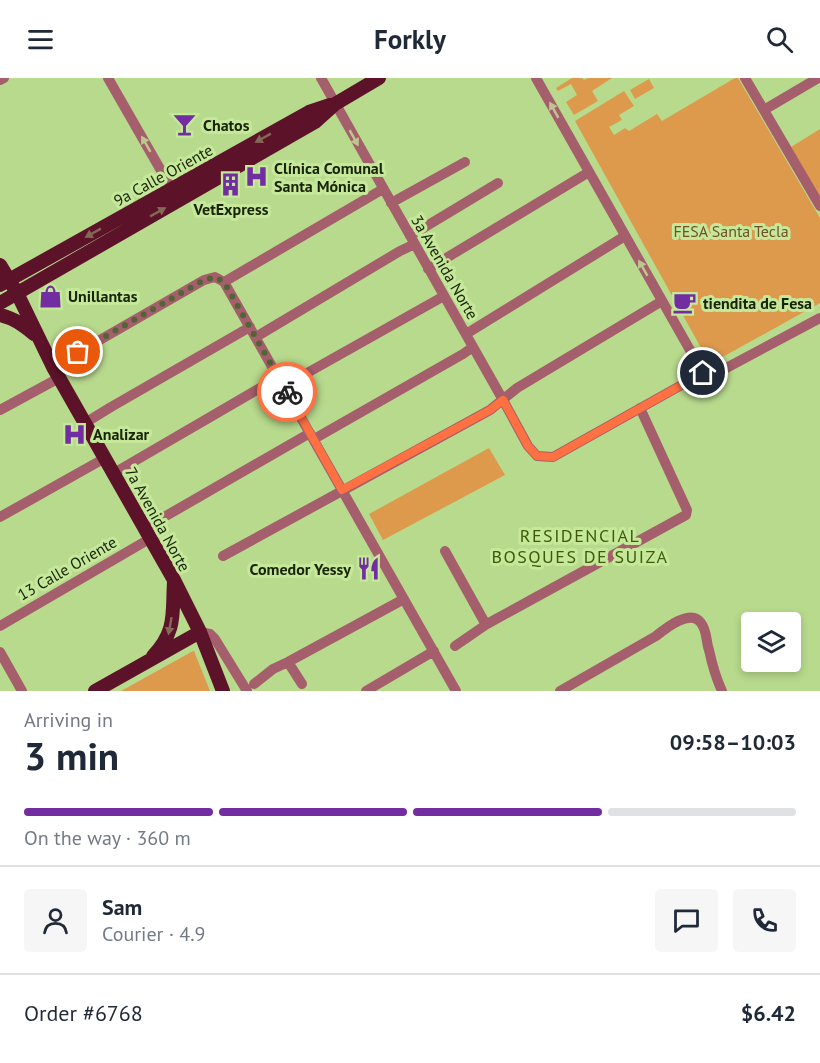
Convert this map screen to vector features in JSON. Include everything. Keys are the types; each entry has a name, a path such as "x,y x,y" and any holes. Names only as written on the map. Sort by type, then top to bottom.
{"main road":[{"name":"9a Calle Oriente","path":"5,292 34,282 309,112 335,104 380,78"},
{"name":"9a Calle Oriente","path":"5,292 175,195"},
{"name":"7a Avenida Norte","path":"0,265 5,292 38,337 174,580 200,632 223,691"},
{"path":"34,282 29,304 38,337"},
{"path":"0,315 9,316 20,322 38,337"},
{"path":"146,663 161,648 168,636 171,626 174,580"},
{"path":"94,691 200,632"}],"street":[{"path":"0,80 4,78"},
{"path":"108,78 175,195"},
{"name":"3a Avenida Norte","path":"321,78 528,446 537,456 553,457 640,408"},
{"path":"536,78 703,373"},
{"path":"745,78 820,206"},
{"path":"764,110 818,78"},
{"path":"391,203 465,162"},
{"path":"428,268 589,172"},
{"path":"85,423 400,251 412,240 498,183"},
{"path":"224,282 383,189"},
{"path":"466,334 625,236"},
{"path":"0,410 56,372 204,280 215,277 224,282 456,691"},
{"path":"114,473 444,296"},
{"path":"223,556 490,410 517,388 662,301"},
{"path":"455,646 487,624 686,515 687,510 640,408 703,373 715,374 820,318"},
{"name":"13 Calle Oriente","path":"0,626 148,533 312,436 473,347"},
{"path":"0,517 105,458"},
{"path":"445,551 487,624"},
{"path":"200,632 210,634 215,639 251,687 273,669 404,598"},
{"path":"560,691 656,636 670,625 689,617 700,621 704,628 717,689"},
{"path":"366,691 434,651"},
{"path":"0,652 22,691"},
{"path":"288,662 302,684"}],"green space":[{"path":"572,78 584,80 612,78 592,91 598,101 574,115 566,102 577,95 571,84 558,91 556,88"},
{"name":"FESA Santa Tecla","path":"738,78 820,218 820,303 710,364 575,121 624,91 634,106 619,115 622,120 609,127 614,135 625,128 629,131 657,114 662,121"},
{"path":"649,79 654,88 635,99 630,90"},
{"path":"820,129 820,197 791,147"},
{"path":"489,448 505,475 383,540 369,514"},
{"path":"193,651 210,691 121,691"}],"way so far":[{"path":"78,352 204,280 215,277 224,282 287,392"}],"place":[{"name":"Chatos","path":"185,125"},
{"name":"Clínica Comunal Santa Mónica","path":"256,177"},
{"name":"VetExpress","path":"231,184"},
{"name":"Unillantas","path":"50,296"},
{"name":"tiendita de Fesa","path":"685,303"},
{"name":"Analizar","path":"75,434"},
{"name":"Comedor Yessy","path":"369,569"}],"district":[{"name":"RESIDENCIAL BOSQUES DE SUIZA","path":"580,546"}],"route":[{"path":"287,392 342,490 490,410 503,400 528,446 537,456 553,457 703,373"}]}
